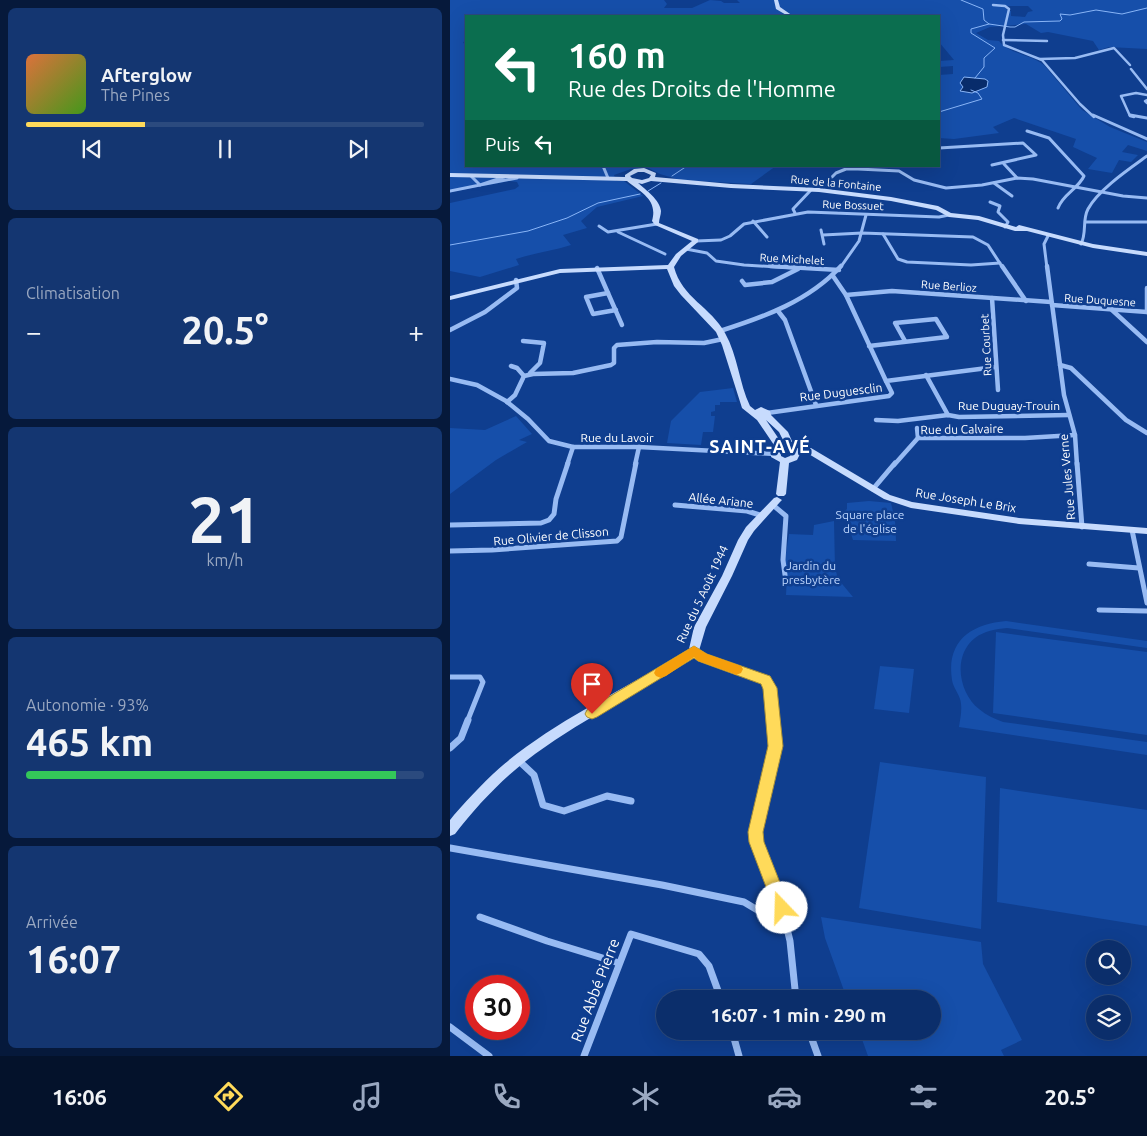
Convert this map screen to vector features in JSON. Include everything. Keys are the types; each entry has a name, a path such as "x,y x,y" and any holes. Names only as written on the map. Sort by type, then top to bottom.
{"main road":[{"path":"776,0 778,8 789,15"},
{"path":"450,175 517,178 609,178 631,174 643,168 652,177 640,184"},
{"path":"631,174 657,208 655,221 657,224 694,238 696,241 678,255 670,267"},
{"name":"Rue de la Fontaine","path":"652,177 731,186 815,190 891,199 1081,244 1117,251 1147,254"},
{"path":"450,298 516,280 560,271 597,268 670,267"},
{"path":"670,267 674,277 689,300 721,335 746,408 762,415 776,422 789,440 794,450 794,458 785,461 776,457 778,451 762,415"},
{"name":"Rue Joseph Le Brix","path":"778,451 808,450 887,497 911,505 1010,520 1147,531"},
{"path":"777,500 785,461"},
{"name":"Rue du 5 Août 1944","path":"450,830 475,799 493,781 531,750 670,668 694,650 700,627 727,576 743,540 750,529 777,500"}],"street":[{"path":"994,5 1008,8 1003,40 1007,47 1040,59 1048,65 1087,112 1107,123 1147,139"},
{"path":"1003,40 1048,42 1044,37"},
{"path":"1040,59 1076,58 1114,48 1147,89"},
{"path":"1147,96 1136,93 1121,96 1130,116 1147,118"},
{"path":"1027,131 1049,138 1084,176 1078,186 1059,202 1058,208"},
{"path":"940,148 1022,144 1036,155 1004,164 992,165"},
{"path":"1081,244 1086,236 1088,209 1147,156"},
{"path":"1004,164 1017,178"},
{"path":"604,167 609,178"},
{"path":"899,171 901,167"},
{"path":"795,213 793,209 815,190 832,176 846,169 899,171 914,180 946,188 994,183 1017,178 1048,180 1105,192 1147,198"},
{"path":"471,176 480,185"},
{"path":"480,185 504,177"},
{"path":"450,191 517,178"},
{"path":"994,183 1012,196"},
{"path":"990,202 1000,206 998,212 1008,222 1006,225"},
{"name":"Rue Bossuet","path":"696,241 729,237 739,226 795,213 934,217 946,213"},
{"path":"530,373 559,374 611,365 614,363 614,348 624,343 704,343 778,312 806,296 839,270 858,243 866,215"},
{"path":"754,221 767,237"},
{"path":"1086,222 1147,222"},
{"path":"599,226 608,232 617,232 657,224"},
{"path":"821,230 824,244"},
{"path":"617,232 665,254"},
{"path":"823,235 862,233 973,237 988,245 1026,301"},
{"path":"883,234 898,259 907,262 971,265 1000,263"},
{"name":"Rue Jules Verne","path":"1048,236 1044,244 1060,366 1074,435 1082,527"},
{"name":"Rue Michelet","path":"686,249 708,253 716,261 744,265 839,270"},
{"path":"597,268 622,325"},
{"path":"742,281 745,285 772,282 798,268"},
{"path":"833,276 846,295 886,381"},
{"path":"450,330 484,313 502,301 517,288 516,280"},
{"path":"1147,288 1147,312"},
{"name":"Rue Berlioz","path":"846,295 892,291 1052,304"},
{"path":"608,293 586,298 593,314 616,310"},
{"name":"Rue Courbet","path":"992,298 998,390"},
{"name":"Rue Duquesne","path":"1052,304 1147,312"},
{"path":"1112,310 1147,342"},
{"path":"778,312 785,320 816,405"},
{"path":"869,346 947,336 936,319 895,323 905,341"},
{"path":"507,402 515,394 524,376 530,373 540,362 544,343 538,340 524,341"},
{"path":"511,366 518,368 524,376"},
{"path":"1060,366 1071,368 1126,420 1147,433"},
{"name":"Rue Duguesclin","path":"762,415 816,405 890,396 892,393 886,381 995,367"},
{"path":"926,375 948,415"},
{"name":"Rue du Lavoir","path":"450,379 477,385 507,402 528,419 549,441 573,447 778,451"},
{"name":"Rue Duguay-Trouin","path":"876,420 898,421 948,415 959,417 1069,415"},
{"path":"917,428 918,438"},
{"name":"Rue du Calvaire","path":"873,489 886,476 904,451 918,438 1025,438 1074,435"},
{"path":"450,524 540,523 549,520 554,514 556,499 573,447"},
{"name":"Rue Olivier de Clisson","path":"450,551 505,551 579,542 617,541 621,537 639,447"},
{"path":"777,500 786,516 783,560 785,575"},
{"name":"Allée Ariane","path":"675,505 747,511 764,516"},
{"path":"1132,530 1147,603"},
{"path":"1089,564 1139,568"},
{"path":"1099,610 1147,611"},
{"path":"694,650 703,658 765,680 770,688 776,746 756,832 756,842 782,908 790,941 795,990"},
{"path":"450,677 480,678 483,682 461,738 450,748"},
{"path":"519,761 534,775 543,805 564,811 607,796 631,801"},
{"path":"450,848 662,885 744,902 759,911 782,908"},
{"path":"480,917 547,941 619,963"},
{"name":"Rue Abbé Pierre","path":"584,1056 631,934 699,954 710,966 718,990"},
{"path":"450,1027 489,1056"},
{"path":"735,1040 739,1056"},
{"path":"812,1040 818,1056"}],"green space":[{"path":"450,0 664,0 667,4 664,8 692,8 710,0 724,3 740,3 737,0 1147,0 1147,49 1109,47 1099,50 1093,41 1048,32 1041,33 1026,24 990,27 976,33 988,40 999,41 1009,49 1039,61 1082,110 1110,127 1147,142 1147,151 1128,145 1122,152 1138,155 1131,162 1119,160 1112,173 1088,169 1097,158 1073,147 1076,139 1014,118 993,127 999,133 954,139 940,138 940,75 953,74 953,66 940,67 940,61 954,60 940,43 940,15 465,15 465,40 463,43 465,44 465,167 775,167 751,184 680,180 648,168 631,169 614,175 616,181 624,181 643,196 597,207 581,221 587,228 563,235 571,245 516,259 519,265 480,277 450,271 450,203 515,189 519,186 517,182 510,181 450,192","holes":["1004,6 1028,6 1033,11 1028,12 1025,17 1011,16 1011,11 1008,11"]},
{"path":"733,388 737,402 720,402 720,405 715,405 715,411 711,412 711,416 715,416 713,432 703,432 701,445 667,443 671,421 700,392"},
{"path":"516,416 532,434 519,440 527,442 496,460 450,494 450,428 485,430"},
{"name":"Square place de l'église","path":"869,501 891,503 895,520 896,541 853,540 844,512 847,509 847,503"},
{"name":"Jardin du presbytère","path":"834,521 835,568 838,579 853,597 786,595 787,576 785,560 789,534 813,535 814,525"},
{"path":"1006,621 1147,641 1147,648 1007,628 999,629 986,632 975,638 968,646 963,654 961,674 963,684 972,702 997,720 1147,742 1147,755 959,727 961,701 952,680 951,666 957,645 964,637 982,626"},
{"path":"996,632 1147,652 1147,735 993,713"},
{"path":"880,666 914,669 909,713 874,709"},
{"path":"880,762 986,777 981,929 859,908"},
{"path":"1000,788 1147,810 1147,926 997,902"},
{"path":"821,917 981,942 983,964 1022,1040 1001,1050 1004,1056 868,1056 862,1040 941,1040 941,990 844,990 825,938"}],"shaded area":[{"path":"964,77 985,79 988,81 987,87 972,93 960,91 963,87 960,83"}],"waterway":[{"path":"961,0 983,9 984,20 989,24"},
{"path":"989,24 1015,27 1024,22 1060,21 1062,19 1060,14 1070,15 1096,10 1122,14 1147,8"},
{"path":"975,78 984,67 984,58 995,48 971,33 971,29 989,24"},
{"path":"940,112 982,99 978,93 971,90"},
{"path":"672,176 686,167"},
{"path":"648,191 661,183"},
{"path":"450,245 528,231 567,218 598,203 640,194"}],"slow traffic":[{"path":"661,673 694,650 703,658 736,669"}],"district":[{"name":"SAINT-AVÉ","path":"760,446"}],"route":[{"path":"592,714 670,668 694,650 703,658 765,680 770,688 776,746 758,820 756,842 782,908"}]}
